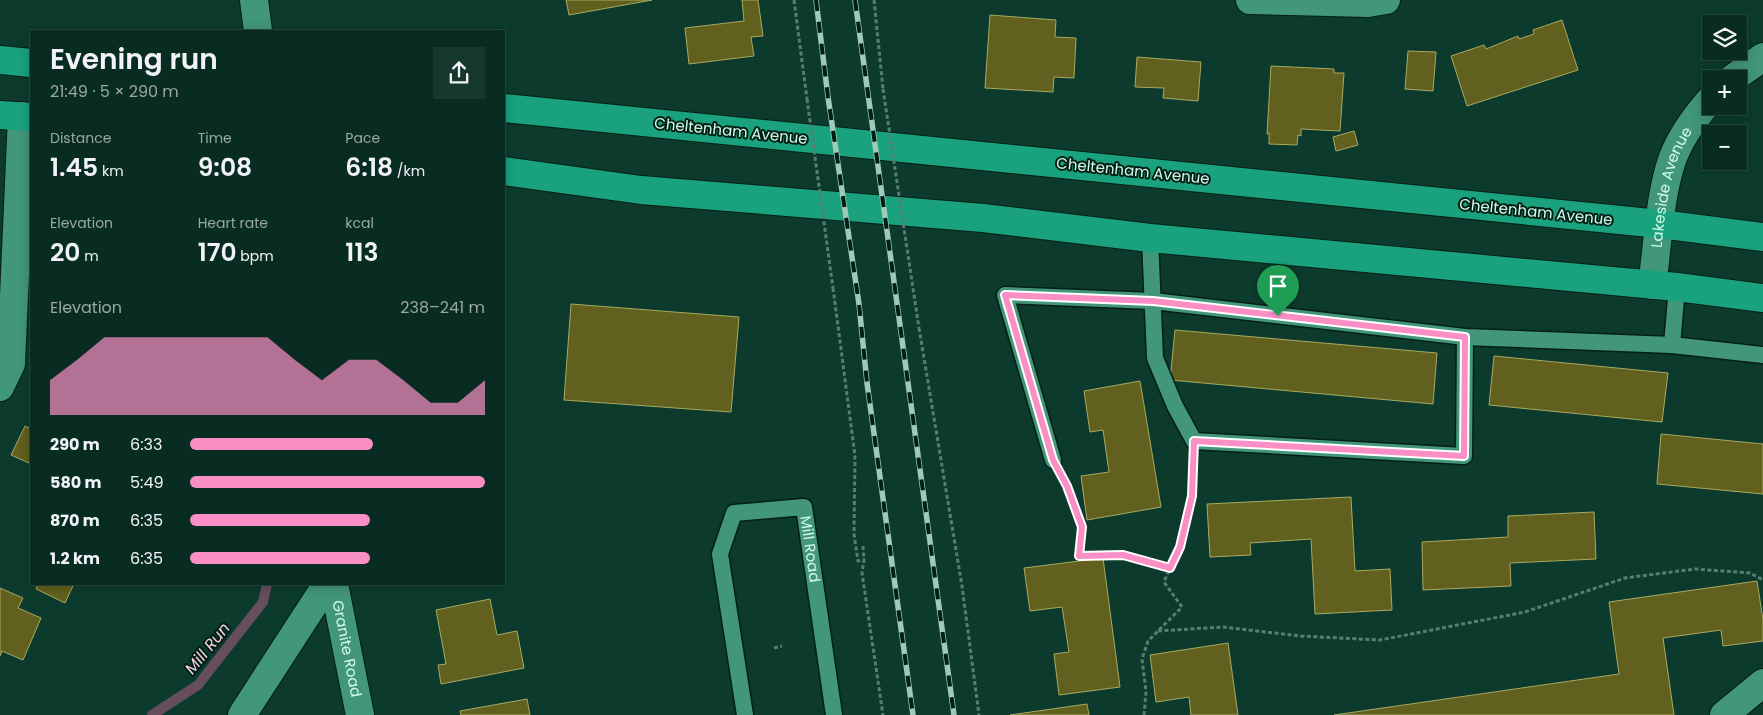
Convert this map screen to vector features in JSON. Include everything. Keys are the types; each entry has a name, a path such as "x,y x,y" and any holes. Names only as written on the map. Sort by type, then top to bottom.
{"highway":[{"path":"0,60 30,63"},
{"name":"Cheltenham Avenue","path":"505,108 1660,224 1763,237"},
{"path":"505,171 641,190 983,218 1150,238 1664,286 1763,298"}],"street":[{"path":"254,0 258,30"},
{"path":"1250,0 1368,3 1386,0"},
{"path":"1745,70 1763,58"},
{"name":"Lakeside Avenue","path":"1664,286 1660,224 1672,159 1692,124 1702,111"},
{"path":"0,387 11,364 18,116"},
{"path":"242,715 326,585"},
{"name":"Granite Road","path":"334,585 360,715"},
{"path":"1724,715 1763,682"}],"lane":[{"path":"1150,238 1155,358 1175,406 1194,441 1464,456 1465,337"},
{"path":"1664,286 1672,345"},
{"path":"1053,460 1005,295 1153,301 1465,337 1672,345 1763,355"},
{"name":"Mill Road","path":"745,715 720,554 734,513 804,507 834,715"}],"path":[{"path":"794,0 855,456 854,534 858,561 864,560"},
{"path":"874,0 884,89 919,328 962,586 979,715"},
{"path":"1144,715 1146,692 1142,659 1148,641 1182,608 1164,582 1180,547 1192,496 1194,441"},
{"path":"1053,460 1067,486 1082,527 1079,556 1123,555 1170,568"},
{"path":"863,546 864,560 862,573 883,715"},
{"path":"1158,631 1224,627 1301,636 1380,640 1525,612 1625,578 1695,570 1750,573 1763,580"},
{"path":"774,648 782,646"}],"building":[{"path":"566,0 652,0 569,15"},
{"path":"742,0 758,0 763,36 751,37 754,56 689,64 685,28 744,21"},
{"path":"990,15 1056,20 1055,37 1076,38 1074,78 1054,77 1053,92 985,88"},
{"path":"1562,20 1578,70 1467,106 1451,56 1484,45 1486,49 1518,36 1519,39 1534,34 1533,30"},
{"path":"1408,51 1436,52 1433,91 1405,89"},
{"path":"1137,57 1201,62 1198,101 1163,98 1164,88 1135,87"},
{"path":"1271,66 1334,69 1334,73 1344,73 1340,131 1301,129 1301,136 1298,135 1297,145 1269,144 1269,133 1267,134"},
{"path":"1354,131 1358,145 1336,151 1333,137"},
{"path":"571,304 739,317 731,412 564,400"},
{"path":"1175,330 1437,353 1433,404 1170,380"},
{"path":"1494,356 1668,373 1662,422 1489,405"},
{"path":"1140,381 1161,507 1087,520 1081,476 1109,472 1103,430 1090,432 1084,391"},
{"path":"25,426 30,428 30,464 11,455"},
{"path":"1661,434 1763,444 1763,494 1657,484"},
{"path":"1351,497 1355,571 1390,569 1392,610 1315,614 1311,539 1250,543 1251,555 1210,557 1207,504"},
{"path":"1594,512 1596,559 1510,563 1511,586 1423,590 1422,542 1508,537 1508,516"},
{"path":"1103,558 1120,687 1059,695 1054,654 1069,652 1062,607 1030,611 1024,568"},
{"path":"1757,581 1763,620 1763,641 1723,646 1721,630 1663,638 1674,715 1334,715 1619,674 1609,602"},
{"path":"38,585 73,586 65,603 36,589"},
{"path":"0,588 23,598 18,608 41,618 23,660 2,651 0,656"},
{"path":"490,599 497,635 517,631 524,668 441,684 438,665 446,664 436,610"},
{"path":"1228,643 1238,715 1191,715 1189,697 1156,702 1150,655"},
{"path":"527,699 530,715 461,715 460,711"},
{"path":"1087,704 1089,715 1010,715"}],"waterway":[{"name":"Mill Run","path":"152,715 198,685 263,602 267,585"}],"railway":[{"path":"816,0 828,97 859,304 867,383 913,715"},
{"path":"855,0 954,715"}],"route":[{"path":"1005,295 1153,301 1278,316 1465,337 1464,456 1194,441 1192,496 1180,547 1170,568 1123,555 1079,556 1082,527 1067,486 1053,460 1005,295"}]}
